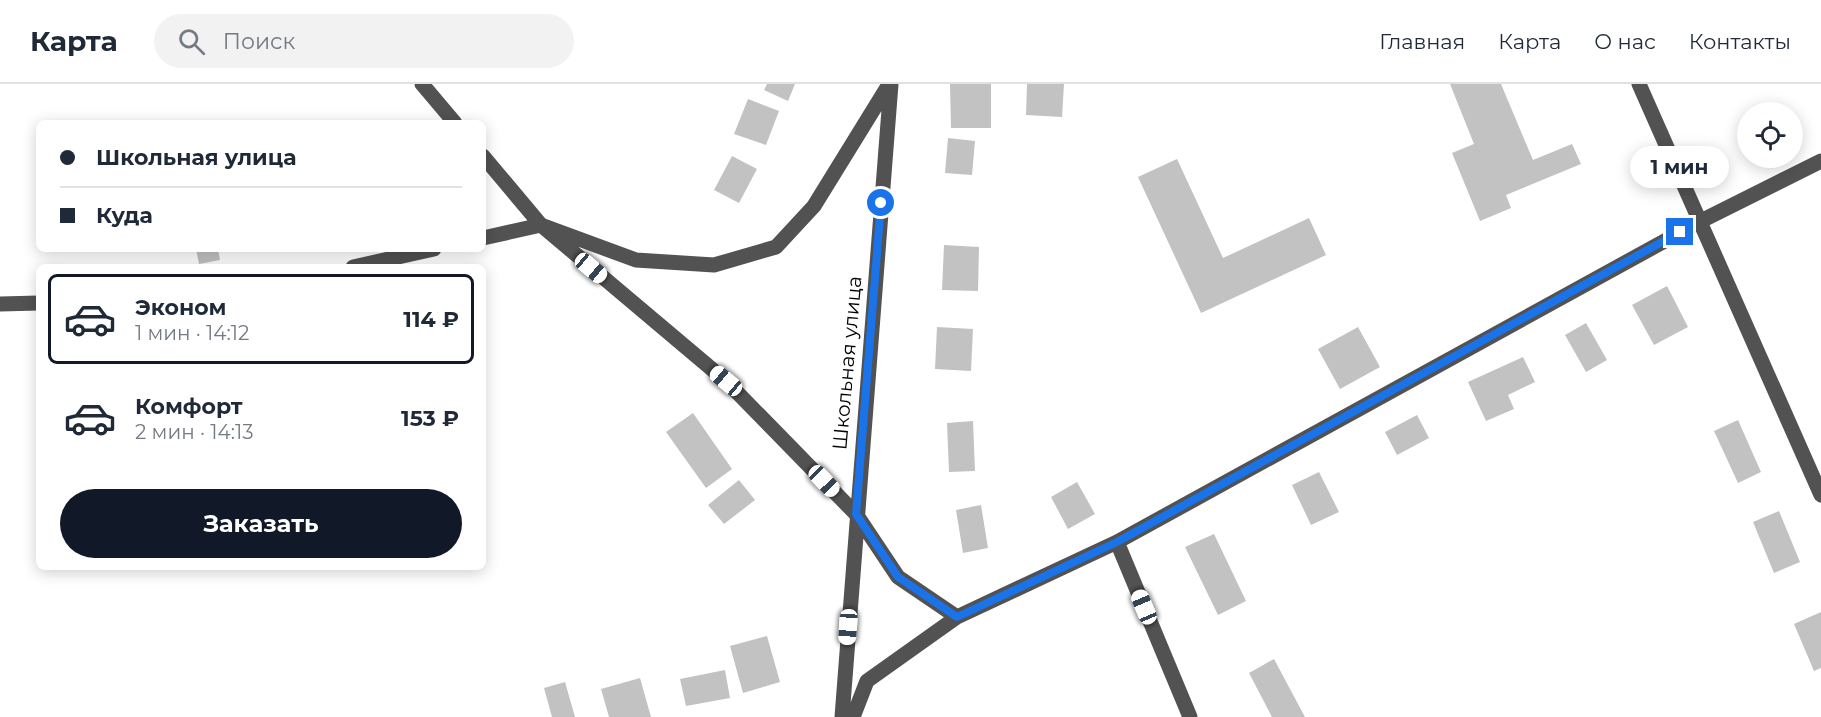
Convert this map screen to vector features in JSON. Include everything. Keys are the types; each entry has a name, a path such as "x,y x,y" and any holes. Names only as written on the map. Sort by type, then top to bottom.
{"street":[{"path":"422,84 452,120"},
{"path":"486,237 541,225 636,260 714,265 776,247 814,206 890,84"},
{"name":"Школьная улица","path":"842,717 890,84"},
{"path":"1639,84 1821,495"},
{"path":"486,160 541,225 726,381 856,514 898,577 957,617"},
{"path":"854,717 867,681 957,617 1117,542 1701,221 1821,161"},
{"path":"366,264 420,252"},
{"path":"0,304 36,303"},
{"path":"1117,542 1191,717"}],"building":[{"path":"767,84 795,84 788,101 764,90"},
{"path":"950,84 991,84 991,128 951,128"},
{"path":"1027,84 1064,84 1062,117 1026,115"},
{"path":"1450,84 1501,84 1533,160 1572,144 1581,164 1506,195 1511,208 1480,221 1452,153 1474,144"},
{"path":"748,99 779,111 766,145 734,134"},
{"path":"948,138 975,141 972,175 945,173"},
{"path":"732,156 757,169 739,203 714,190"},
{"path":"1177,159 1223,258 1309,218 1326,255 1201,313 1138,177"},
{"path":"944,245 979,247 978,291 942,290"},
{"path":"197,252 219,252 220,260 199,264"},
{"path":"1667,286 1688,327 1654,345 1632,305"},
{"path":"1586,323 1607,360 1586,372 1565,335"},
{"path":"937,327 973,329 971,371 935,369"},
{"path":"1358,327 1380,367 1340,389 1318,349"},
{"path":"1523,357 1535,382 1508,395 1514,409 1486,421 1468,382"},
{"path":"693,413 732,469 706,488 666,432"},
{"path":"1417,415 1429,438 1397,455 1385,432"},
{"path":"1738,420 1761,472 1738,483 1714,431"},
{"path":"973,421 975,471 949,472 947,423"},
{"path":"1319,472 1339,512 1311,525 1292,485"},
{"path":"739,480 755,500 724,524 708,505"},
{"path":"1077,482 1095,514 1068,529 1051,497"},
{"path":"981,505 988,548 963,553 956,510"},
{"path":"1779,511 1800,562 1774,573 1753,522"},
{"path":"1214,534 1246,601 1218,615 1185,547"},
{"path":"1821,612 1821,668 1814,671 1794,624"},
{"path":"767,636 780,682 743,693 730,646"},
{"path":"1274,659 1305,717 1272,717 1249,673"},
{"path":"725,670 730,698 686,706 680,679"},
{"path":"640,678 651,717 609,717 601,689"},
{"path":"565,682 575,717 552,717 544,688"}],"route":[{"path":"881,203 856,514 898,577 957,617 1117,542 1680,232"}]}
